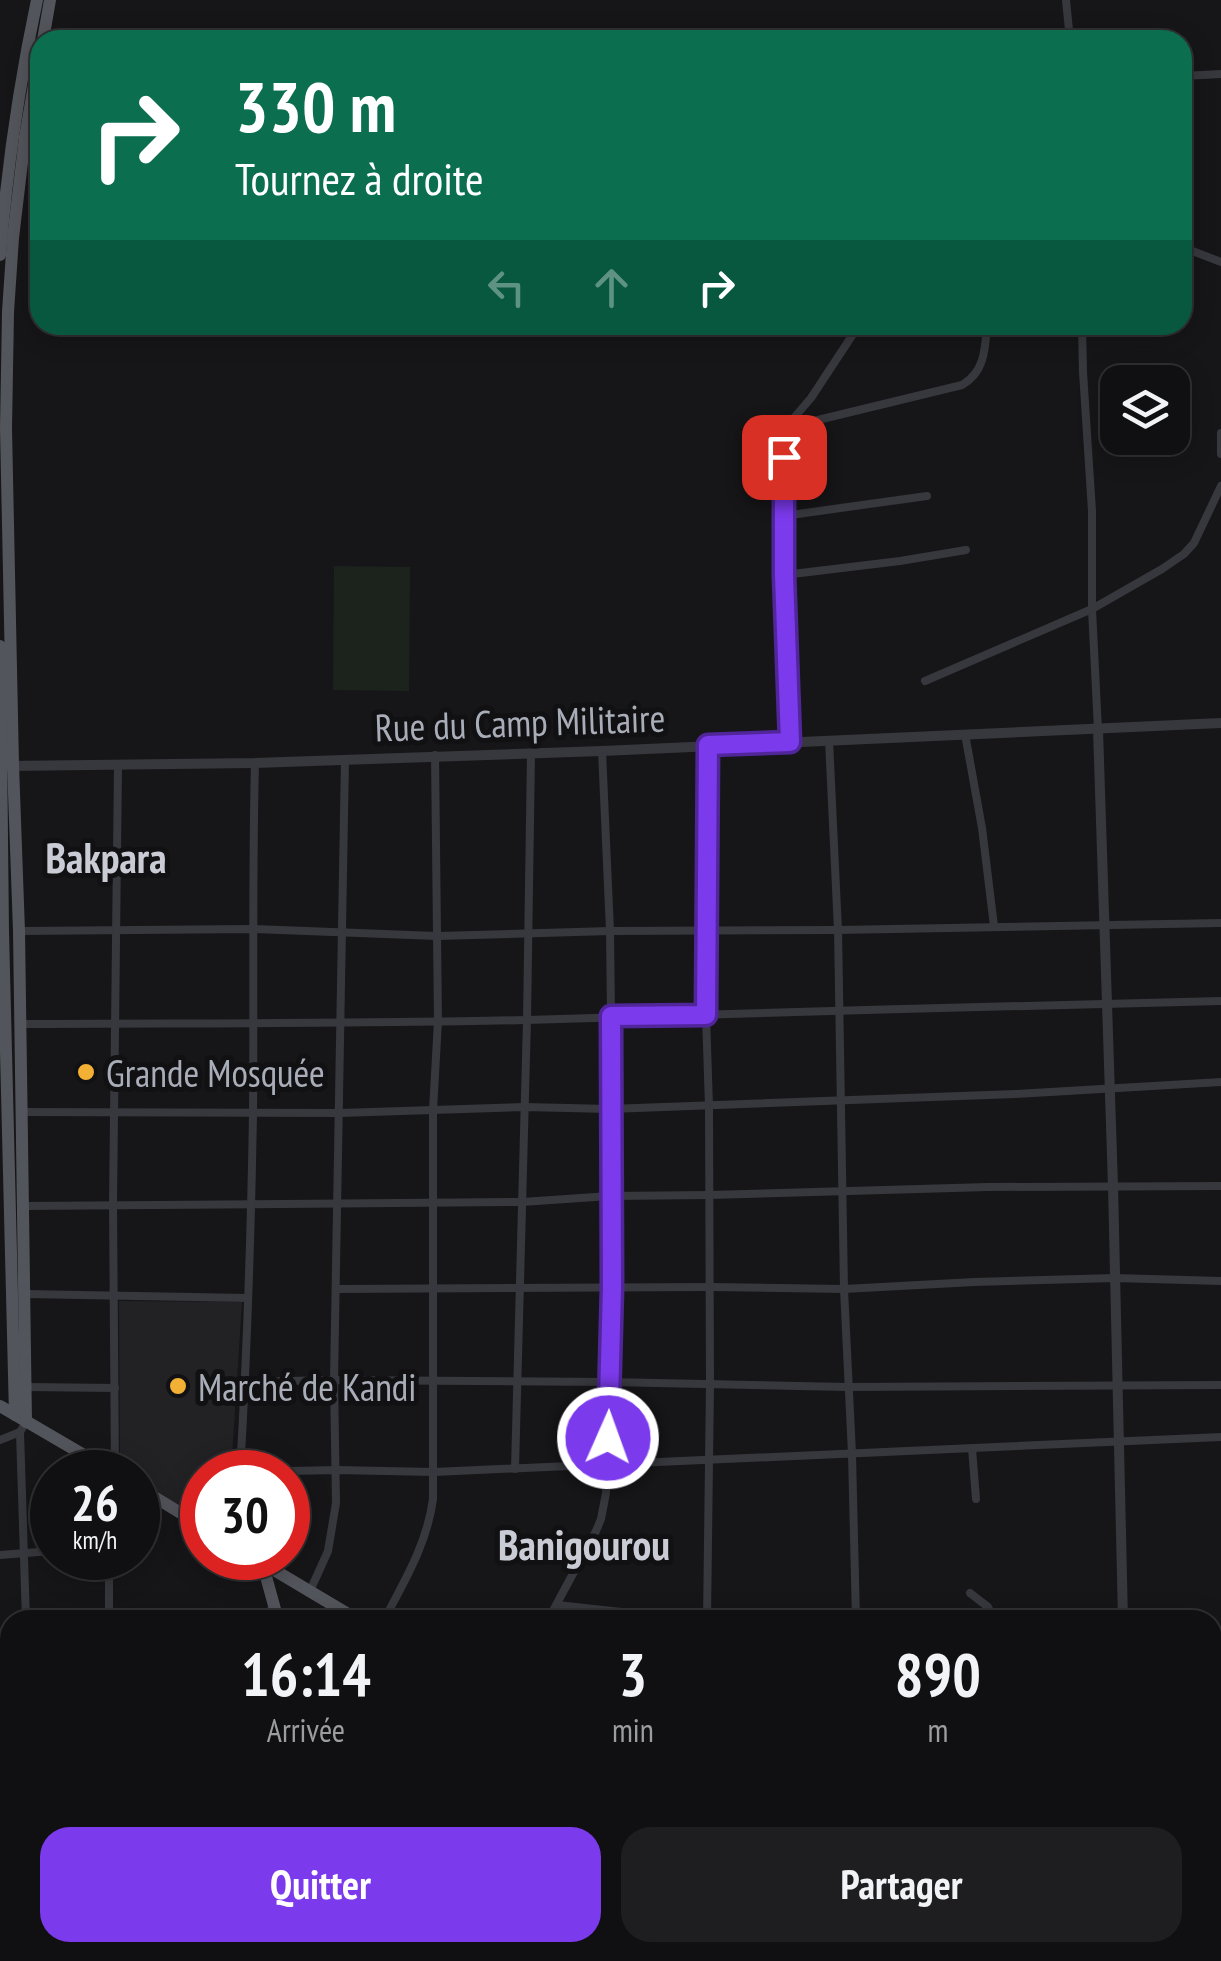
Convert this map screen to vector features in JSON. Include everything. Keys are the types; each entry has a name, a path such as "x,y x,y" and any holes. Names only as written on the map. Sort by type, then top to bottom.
{"main road":[{"path":"31,30 37,0"},
{"path":"44,30 50,0"},
{"path":"0,255 8,166 30,37"},
{"path":"21,1423 2,931 8,312 30,108"},
{"path":"0,646 19,932 20,1024 9,1112 22,1206 26,1387 21,1423"},
{"path":"0,1406 21,1423 72,1450"},
{"path":"265,1580 275,1610"},
{"path":"293,1580 342,1610"}],"street":[{"path":"1066,0 1069,30"},
{"path":"1192,75 1221,74"},
{"path":"1192,251 1221,262"},
{"path":"790,742 783,516 786,428 852,335"},
{"path":"786,428 962,385 976,375 982,364 985,335"},
{"path":"1082,335 1092,511 1123,1610"},
{"path":"1221,434 1221,454"},
{"path":"926,680 1092,609 1184,554 1201,532 1221,486"},
{"path":"783,516 927,496"},
{"path":"784,575 966,550"},
{"name":"Rue du Camp Militaire","path":"5,766 255,763 1221,723"},
{"path":"965,734 994,926"},
{"path":"829,740 838,930 844,1289 856,1610"},
{"path":"707,1610 708,745"},
{"path":"554,1610 602,1519 606,1493 612,1288 611,1016 602,750"},
{"path":"515,1469 531,752"},
{"path":"389,1610 415,1563 434,1499 432,1110 438,1021 435,755"},
{"path":"310,1590 328,1551 337,1470 334,1380 345,759"},
{"path":"243,1450 253,1113 255,763"},
{"path":"115,1450 118,766"},
{"path":"19,932 252,929 437,936 1221,923"},
{"path":"20,1024 527,1020 1221,1001"},
{"path":"9,1112 610,1109 1221,1082"},
{"path":"22,1206 522,1202 988,1186 1221,1186"},
{"path":"337,1289 844,1289 1115,1278 1221,1281"},
{"path":"25,1294 248,1298"},
{"path":"245,1382 609,1382 848,1388 1221,1385"},
{"path":"26,1387 116,1388"},
{"path":"0,1440 21,1423"},
{"path":"21,1423 26,1610"},
{"path":"310,1471 434,1472 1221,1438"},
{"path":"972,1448 976,1499"},
{"path":"0,1555 30,1552"},
{"path":"109,1580 109,1610"},
{"path":"970,1593 989,1610"},
{"path":"557,1604 609,1610"}],"shaded area":[{"path":"334,566 410,567 409,691 333,690"},
{"name":"Marché de Kandi","path":"119,1301 242,1302 232,1450 180,1450 180,1506 160,1494 160,1450 120,1450"}],"place":[{"name":"Grande Mosquée","path":"86,1072"},
{"name":"Marché de Kandi","path":"178,1386"}],"district":[{"name":"Bakpara","path":"106,857"},
{"name":"Banigourou","path":"584,1544"}],"route":[{"path":"608,1438 611,1016 706,1015 708,745 790,742 784,457"}]}
